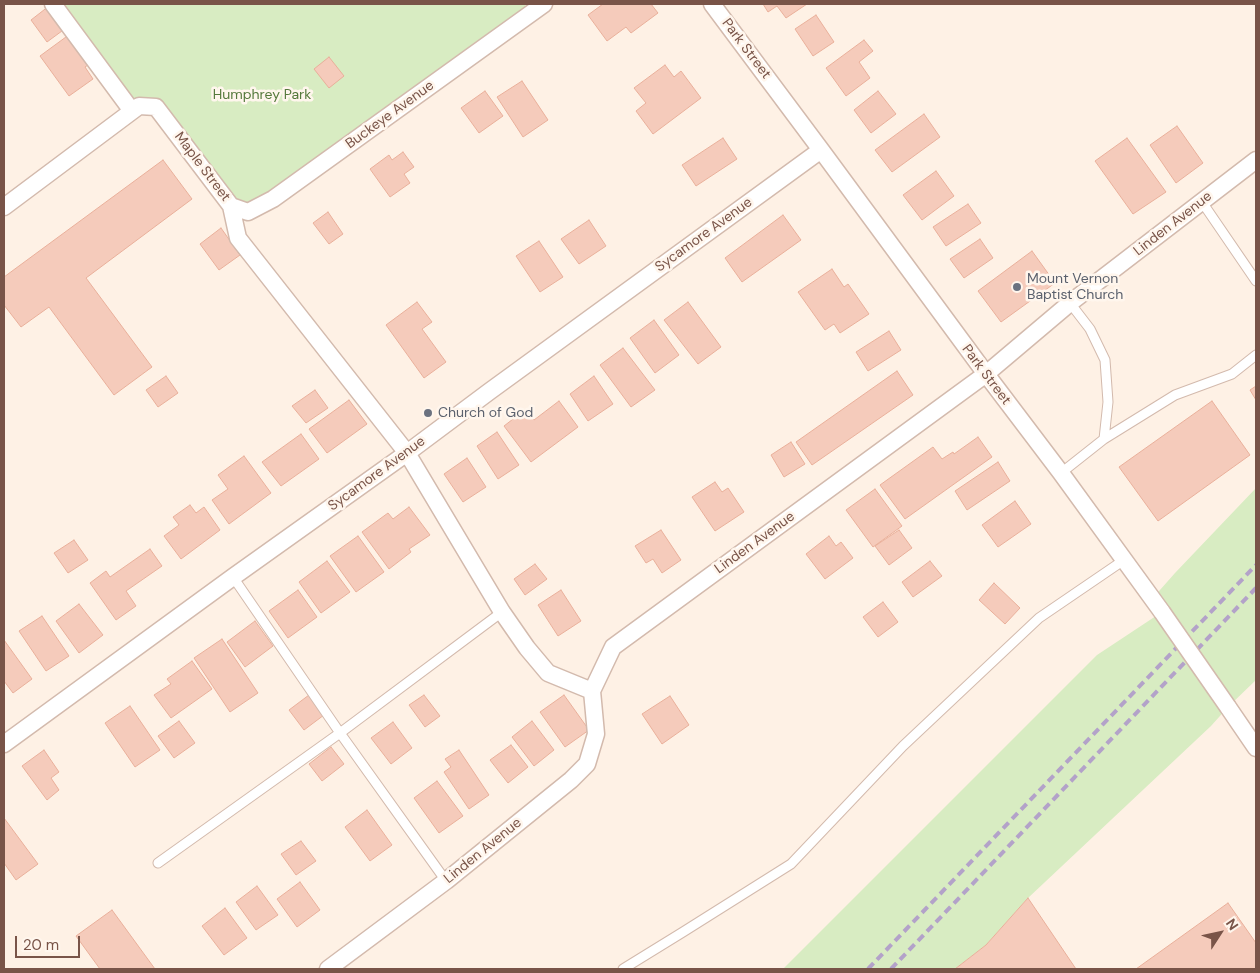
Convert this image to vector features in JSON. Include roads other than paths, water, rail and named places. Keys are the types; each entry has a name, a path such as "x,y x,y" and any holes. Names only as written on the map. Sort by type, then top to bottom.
{"street":[{"path":"4,207 132,111 53,4"},
{"name":"Buckeye Avenue","path":"231,206 248,212 273,199 544,4"},
{"name":"Park Street","path":"712,4 986,374 1062,473 1162,612 1256,748"},
{"name":"Maple Street","path":"132,111 139,106 156,107 231,206 238,238 407,453 502,612 527,648 548,673 592,691"},
{"name":"Sycamore Avenue","path":"4,744 407,453 821,150"},
{"name":"Linden Avenue","path":"328,969 446,881 571,780 586,764 596,734 592,691 613,647 986,374 1070,303 1256,160"}],"lane":[{"path":"1202,202 1256,281"},
{"path":"1070,303 1090,329 1105,360 1108,402 1104,440"},
{"path":"1062,473 1104,440 1175,395 1232,374 1256,356"},
{"path":"622,969 791,864 903,746 1039,618 1124,560"},
{"path":"233,577 340,733 446,881"},
{"path":"158,863 340,733 502,612"}],"railway":[{"path":"868,969 1256,565"},
{"path":"891,969 1256,588"}],"place":[{"name":"Mount Vernon Baptist Church","path":"1017,287"},
{"name":"Church of God","path":"428,413"}],"park label":[{"name":"Humphrey Park","path":"262,95"}]}
